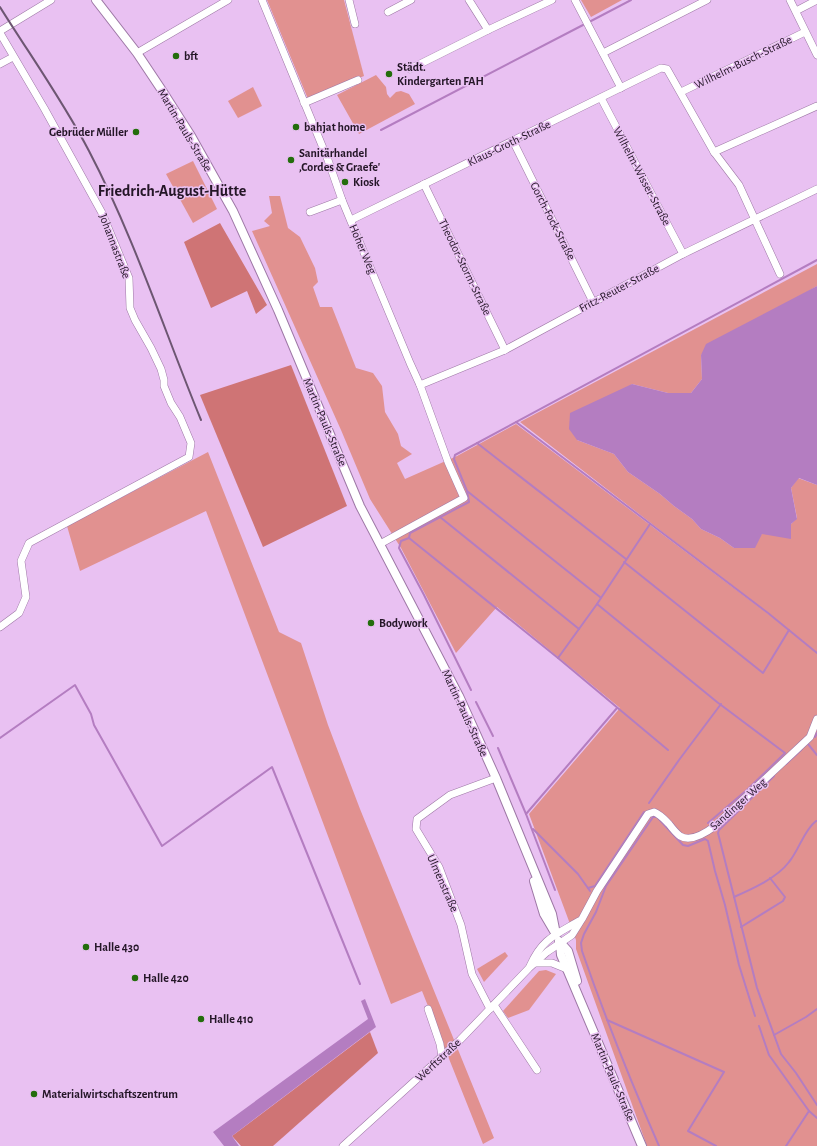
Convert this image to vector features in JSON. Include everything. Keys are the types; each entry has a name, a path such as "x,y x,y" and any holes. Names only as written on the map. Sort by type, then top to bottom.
{"street":[{"path":"0,32 51,0"},
{"name":"Martin-Pauls-Straße","path":"96,0 137,53 191,136 232,212 278,310 360,506 459,696 496,778 552,914 556,934 560,944 561,955 642,1146"},
{"path":"137,53 228,0"},
{"name":"Hoher Weg","path":"262,0 328,160 342,200 420,385 448,462 464,498 380,544"},
{"path":"349,0 354,24"},
{"path":"388,12 411,0"},
{"path":"470,0 488,30"},
{"path":"410,69 552,0"},
{"path":"575,0 621,88"},
{"path":"603,54 707,0"},
{"path":"790,0 817,54"},
{"path":"796,11 817,0"},
{"name":"Johannastraße","path":"0,32 102,213 129,278 128,291 130,308 151,348 161,370 164,386 171,403 180,417 192,443 189,457 29,543 22,561 26,596 19,613 0,627"},
{"name":"Wilhelm-Busch-Straße","path":"681,92 806,32"},
{"path":"0,64 13,57"},
{"name":"Klaus-Groth-Straße","path":"351,220 661,68 667,69 681,92"},
{"path":"304,103 358,80"},
{"path":"681,92 714,152 739,185 780,274"},
{"name":"Wilhelm-Wisser-Straße","path":"601,98 683,254"},
{"path":"714,152 817,106"},
{"name":"Gorch-Fock-Straße","path":"513,141 593,302"},
{"name":"Theodor-Storm-Straße","path":"424,184 505,350"},
{"name":"Fritz-Reuter-Straße","path":"420,385 505,350 683,254 817,188"},
{"path":"310,212 342,200"},
{"name":"Sandinger Weg","path":"560,944 572,934 597,891 648,814 654,812 660,814 680,836 685,838 691,839 709,830 810,737 817,719"},
{"name":"Ulmenstraße","path":"496,778 450,794 417,819 416,830 439,867 461,925 472,974 492,1007 537,1070"},
{"path":"556,934 582,919"},
{"name":"Werftstraße","path":"532,966 535,955 543,943 556,934"},
{"name":"Martin-Pauls-Straße","path":"560,944 568,951 570,955 584,1008"},
{"name":"Werftstraße","path":"343,1146 442,1057 532,966 560,944"},
{"path":"532,966 546,962 567,969"},
{"path":"428,1009 440,1044 442,1057"}],"shaded area":[{"path":"267,0 344,0 364,76 308,99"},
{"path":"581,0 622,0 591,17"},
{"path":"376,75 386,87 387,94 390,98 396,92 401,91 409,94 415,104 359,134 337,95"},
{"path":"253,87 262,106 238,118 228,101"},
{"path":"193,161 217,209 193,223 166,174"},
{"path":"269,196 280,196 288,228 300,237 315,268 318,282 313,287 320,307 332,307 356,368 373,373 382,386 385,412 398,434 401,446 412,454 397,463 405,479 457,456 516,424 779,622 520,422 817,264 817,286 701,355 702,379 691,393 668,393 632,384 577,440 614,454 628,472 660,494 692,519 701,529 720,538 734,548 762,534 791,524 797,518 791,488 798,478 817,485 817,1146 647,1146 576,949 576,940 529,814 620,708 497,607 456,653 401,548 370,499 341,430 252,231 270,226 264,221 272,213"},
{"path":"220,223 267,305 256,314 247,291 211,308 184,242"},
{"path":"817,286 817,485 799,478 791,488 797,519 791,524 791,539 762,534 755,548 734,548 720,538 701,529 692,519 660,494 628,472 614,454 577,440 569,429 570,413 632,384 668,393 691,393 702,379 701,355 706,344"},
{"path":"291,365 347,506 263,547 200,395"},
{"path":"208,452 279,632 301,643 328,725 360,809 494,1138 483,1144 422,991 391,1004 206,511 80,571 67,526"},
{"path":"505,952 508,956 484,982 477,969"},
{"path":"546,970 556,974 529,1010 508,1018 503,1011 539,971"},
{"path":"365,999 376,1027 232,1136 239,1146 224,1146 213,1132 368,1019 361,1001"},
{"path":"370,1032 378,1053 273,1146 241,1146 232,1136"}],"waterway":[{"path":"591,21 631,0"},
{"path":"381,130 583,25"},
{"path":"409,538 410,533 469,502 467,491 454,459 455,455 817,260"},
{"path":"516,422 768,613 817,653"},
{"path":"477,443 626,559"},
{"path":"467,491 600,597"},
{"path":"440,517 579,629"},
{"path":"558,658 597,604 650,524"},
{"path":"471,690 399,548 401,541 409,538 558,658 668,750"},
{"path":"624,562 763,673 789,630"},
{"path":"597,604 717,702 785,753 748,789 708,823"},
{"path":"0,738 75,685 91,714 94,725 162,846 272,767 360,984"},
{"path":"476,702 493,736"},
{"path":"649,803 721,704"},
{"path":"526,814 617,708"},
{"path":"815,737 817,733"},
{"path":"808,744 817,755"},
{"path":"498,748 526,814 555,890"},
{"path":"786,764 802,749"},
{"path":"774,776 719,830 718,833 757,988 781,1054 796,1073 817,1105"},
{"path":"588,888 595,886 644,812"},
{"path":"659,1146 609,1025 582,951 581,943 584,934 596,912 606,886 653,817 657,817 683,845 688,846 705,839 708,841 739,965 755,1016"},
{"path":"734,897 771,878 784,868 793,857 808,830 817,821"},
{"path":"533,829 578,874 590,891"},
{"path":"741,927 783,901 785,897 770,878"},
{"path":"774,1035 817,1009"},
{"path":"607,1020 724,1072 688,1131 716,1146"},
{"path":"759,1026 769,1055 809,1111 817,1118"},
{"path":"786,1146 809,1111"}],"railway":[{"path":"0,7 46,78 89,151 134,250 201,420"}],"place":[{"name":"bft","path":"176,56"},
{"name":"Städt. Kindergarten FAH","path":"389,74"},
{"name":"bahjat home","path":"296,127"},
{"name":"Gebrüder Müller","path":"136,132"},
{"name":"Sanitärhandel ,Cordes & Graefe'","path":"291,160"},
{"name":"Kiosk","path":"345,182"},
{"name":"Bodywork","path":"371,623"},
{"name":"Halle 430","path":"86,947"},
{"name":"Halle 420","path":"135,978"},
{"name":"Halle 410","path":"201,1019"},
{"name":"Materialwirtschaftszentrum","path":"34,1094"}],"district":[{"name":"Friedrich-August-Hütte","path":"172,190"}]}
